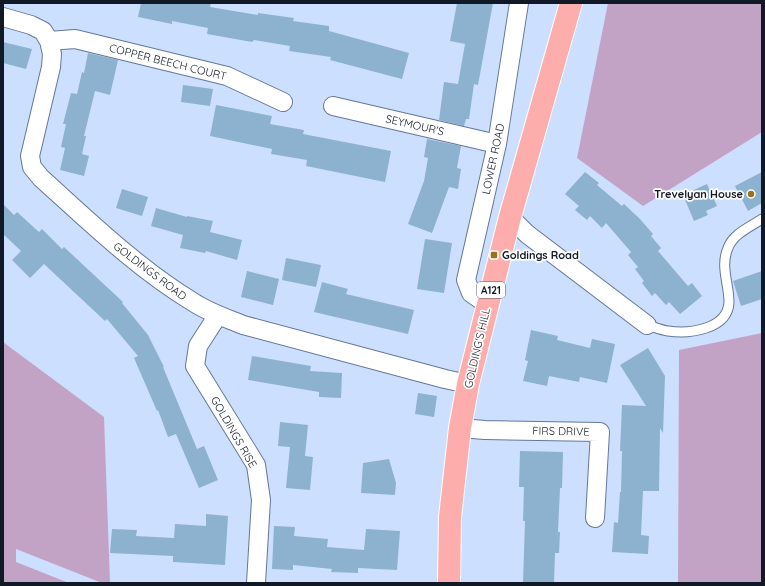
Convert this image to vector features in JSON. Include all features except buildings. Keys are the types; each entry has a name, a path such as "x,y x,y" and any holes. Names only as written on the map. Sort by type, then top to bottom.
{"main road":[{"name":"GOLDING'S HILL","path":"449,583 450,517 460,428 468,384 510,217 571,3"}],"street":[{"name":"LOWER ROAD","path":"487,304 471,293 466,280 497,144 519,3"},
{"path":"3,17 31,25 43,31 49,41"},
{"name":"COPPER BEECH COURT","path":"49,41 75,39 227,76 282,102"},
{"name":"GOLDINGS ROAD","path":"49,41 52,54 51,67 30,156 32,167 41,178 129,257 193,303 243,325 468,384"},
{"name":"SEYMOUR'S","path":"334,106 497,144"},
{"path":"510,217 527,234 647,325"},
{"name":"GOLDINGS RISE","path":"218,315 198,346 195,366 256,465 261,500 256,583"},
{"name":"FIRS DRIVE","path":"460,428 485,430 600,432 595,518"}],"lane":[{"path":"647,325 667,331 691,332 714,325 726,315 729,302 724,272 727,249 733,239 762,219"}],"shaded area":[{"path":"608,3 762,3 762,132 643,206 577,158"},
{"path":"762,333 762,583 678,583 679,350"},
{"path":"3,342 104,417 110,583 102,583 16,549 16,562 69,583 3,583"}],"place":[{"name":"Trevelyan House","path":"751,194"},
{"name":"Goldings Road","path":"494,255"}]}
